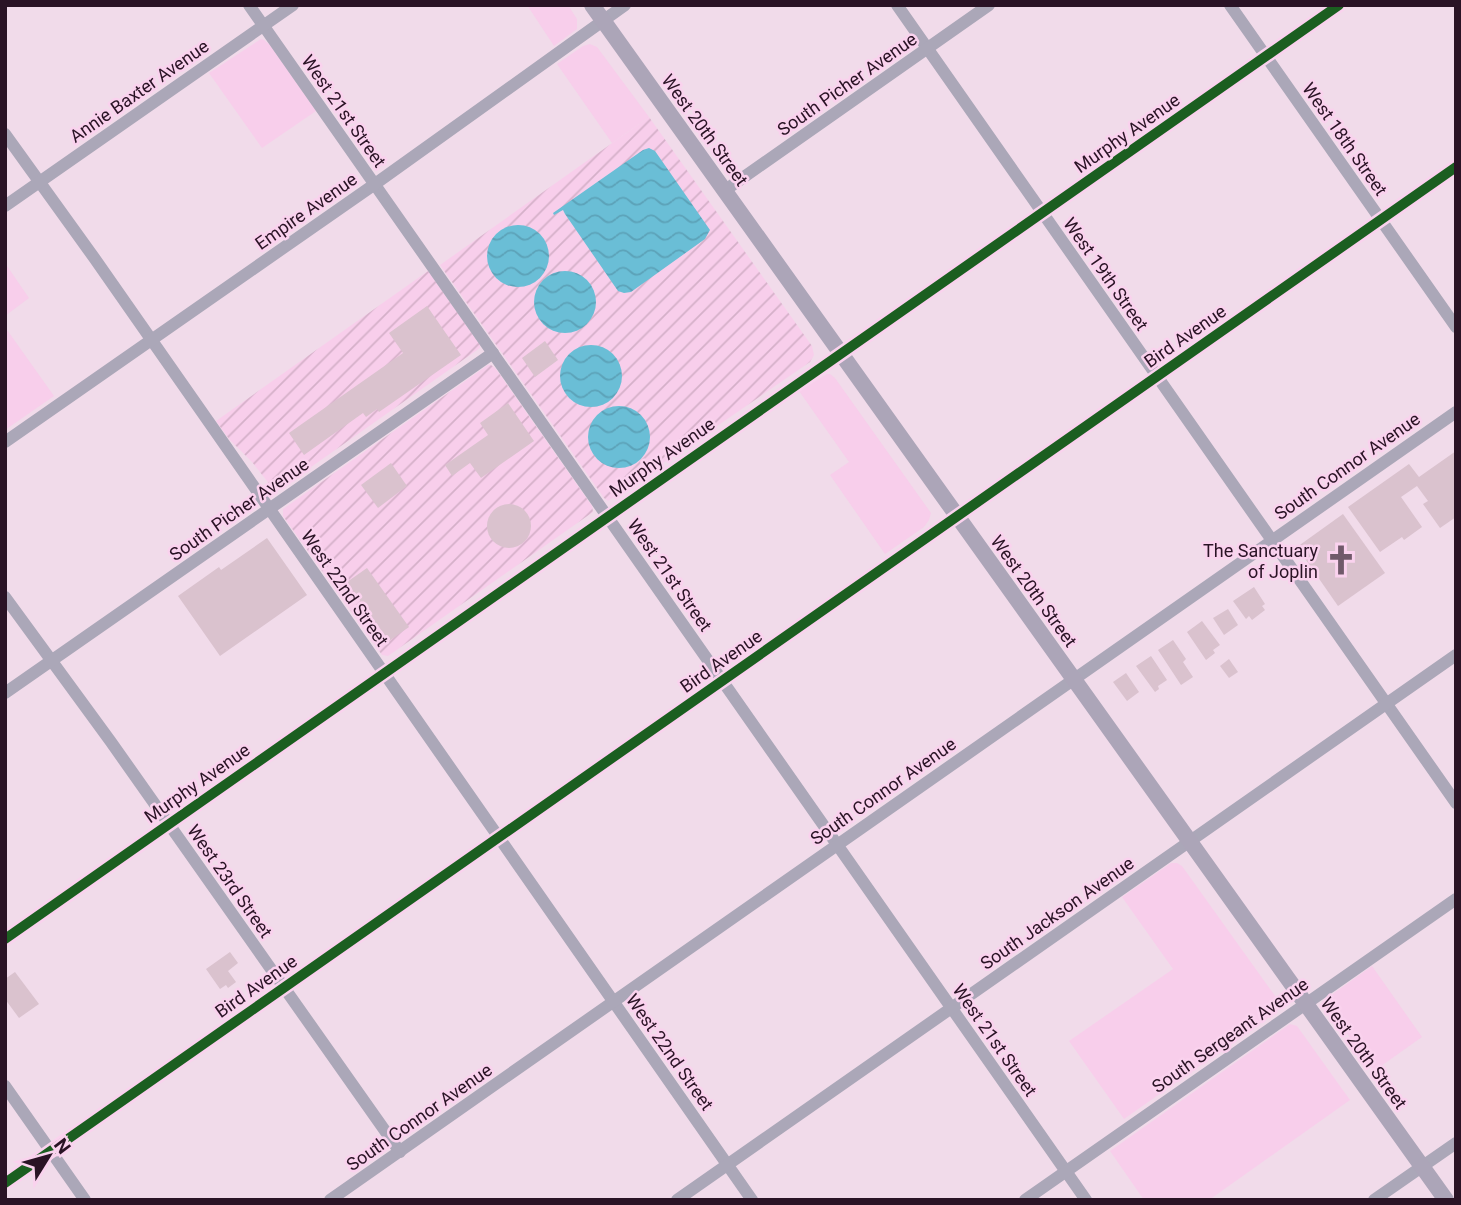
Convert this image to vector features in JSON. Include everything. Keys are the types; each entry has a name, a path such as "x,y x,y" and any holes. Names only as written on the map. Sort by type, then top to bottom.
{"main road":[{"name":"West 20th Street","path":"592,5 1446,1200"}],"street":[{"name":"West 21st Street","path":"248,5 1086,1200"},
{"name":"Annie Baxter Avenue","path":"5,206 293,5"},
{"name":"Empire Avenue","path":"5,442 375,184 625,5"},
{"name":"West 19th Street","path":"897,5 1456,803"},
{"name":"South Picher Avenue","path":"724,191 989,5"},
{"name":"West 18th Street","path":"1230,5 1456,327"},
{"name":"Murphy Avenue","path":"5,939 1339,5"},
{"name":"West 22nd Street","path":"5,134 752,1200"},
{"name":"Bird Avenue","path":"5,1183 1456,167"},
{"name":"South Picher Avenue","path":"5,693 493,353"},
{"name":"South Connor Avenue","path":"330,1200 1456,412"},
{"name":"West 23rd Street","path":"5,597 400,1152"},
{"name":"South Jackson Avenue","path":"677,1200 1456,655"},
{"name":"South Sergeant Avenue","path":"1025,1200 1456,899"},
{"path":"5,1086 85,1200"},
{"path":"1374,1200 1456,1143"}],"shaded area":[{"path":"527,5 568,5 577,19 577,29 554,46"},
{"path":"261,39 270,45 316,111 262,148 209,73"},
{"path":"590,44 597,47 649,117 612,143 557,64"},
{"path":"649,117 812,346 814,355 810,362 608,501 440,265"},
{"path":"5,263 29,298 5,316"},
{"path":"428,271 480,348 277,491 274,490 216,421"},
{"path":"5,327 54,396 5,430"},
{"path":"488,365 496,369 592,506 593,512 388,656 382,655 283,516 283,509"},
{"path":"827,374 835,378 931,513 924,527 885,554 830,475 849,462 799,391"},
{"path":"1171,863 1182,866 1278,1000 1278,1008 1275,1013 1124,1119 1069,1041 1173,969 1122,897"},
{"path":"1372,966 1422,1037 1374,1071 1327,1006 1327,1001 1334,993"},
{"path":"1290,1024 1297,1026 1350,1100 1209,1200 1144,1200 1110,1151"}],"water":[{"path":"649,148 655,151 710,230 705,239 631,292 624,293 618,291 563,210 554,215 553,213"},
{"path":"512,225 524,225 540,234 547,244 547,268 540,278 524,287 512,287 501,282 492,273 487,262 487,250 492,239 501,230"},
{"path":"559,271 571,271 587,280 594,290 594,314 587,324 571,333 559,333 548,328 539,319 534,308 534,296 539,285 548,276"},
{"path":"585,345 597,345 613,354 620,364 620,388 613,398 597,407 585,407 574,402 565,393 560,382 560,370 565,359 574,350"},
{"path":"613,406 625,406 641,415 648,425 648,449 641,459 625,468 613,468 602,463 593,454 588,443 588,431 593,420 602,411"}],"building":[{"path":"427,306 461,355 379,412 377,409 366,417 363,413 304,455 289,433 403,353 389,333"},
{"path":"545,341 558,360 535,377 522,358"},
{"path":"508,403 534,441 481,478 470,463 452,476 445,465 488,435 480,423"},
{"path":"1456,451 1456,517 1440,528 1423,504 1428,501 1417,486 1401,497 1422,527 1380,552 1348,507 1409,464 1419,477"},
{"path":"391,463 407,486 378,508 361,485"},
{"path":"509,504 524,511 531,526 524,541 509,548 494,541 487,526 494,511"},
{"name":"The Sanctuary of Joplin","path":"1343,514 1385,573 1338,606 1297,547"},
{"path":"267,538 307,595 220,656 178,596"},
{"path":"367,568 409,627 389,641 347,582"},
{"path":"1254,587 1265,604 1262,606 1265,610 1252,620 1249,616 1246,619 1233,601"},
{"path":"1228,609 1238,625 1224,635 1213,618"},
{"path":"1202,621 1220,645 1206,660 1187,632"},
{"path":"1173,640 1186,659 1183,662 1193,677 1181,685 1158,650"},
{"path":"1151,656 1167,680 1158,686 1159,689 1155,692 1136,666"},
{"path":"1229,659 1238,672 1229,678 1220,666"},
{"path":"1126,673 1139,692 1127,701 1113,682"},
{"path":"230,952 238,963 228,971 236,982 228,988 226,985 220,989 206,969"},
{"path":"15,972 39,1004 19,1018 5,999 5,979"}],"cycle path":[{"path":"5,939 1339,5"},
{"path":"5,1183 1456,167"}],"place":[{"name":"The Sanctuary of Joplin","path":"1341,560"}]}
